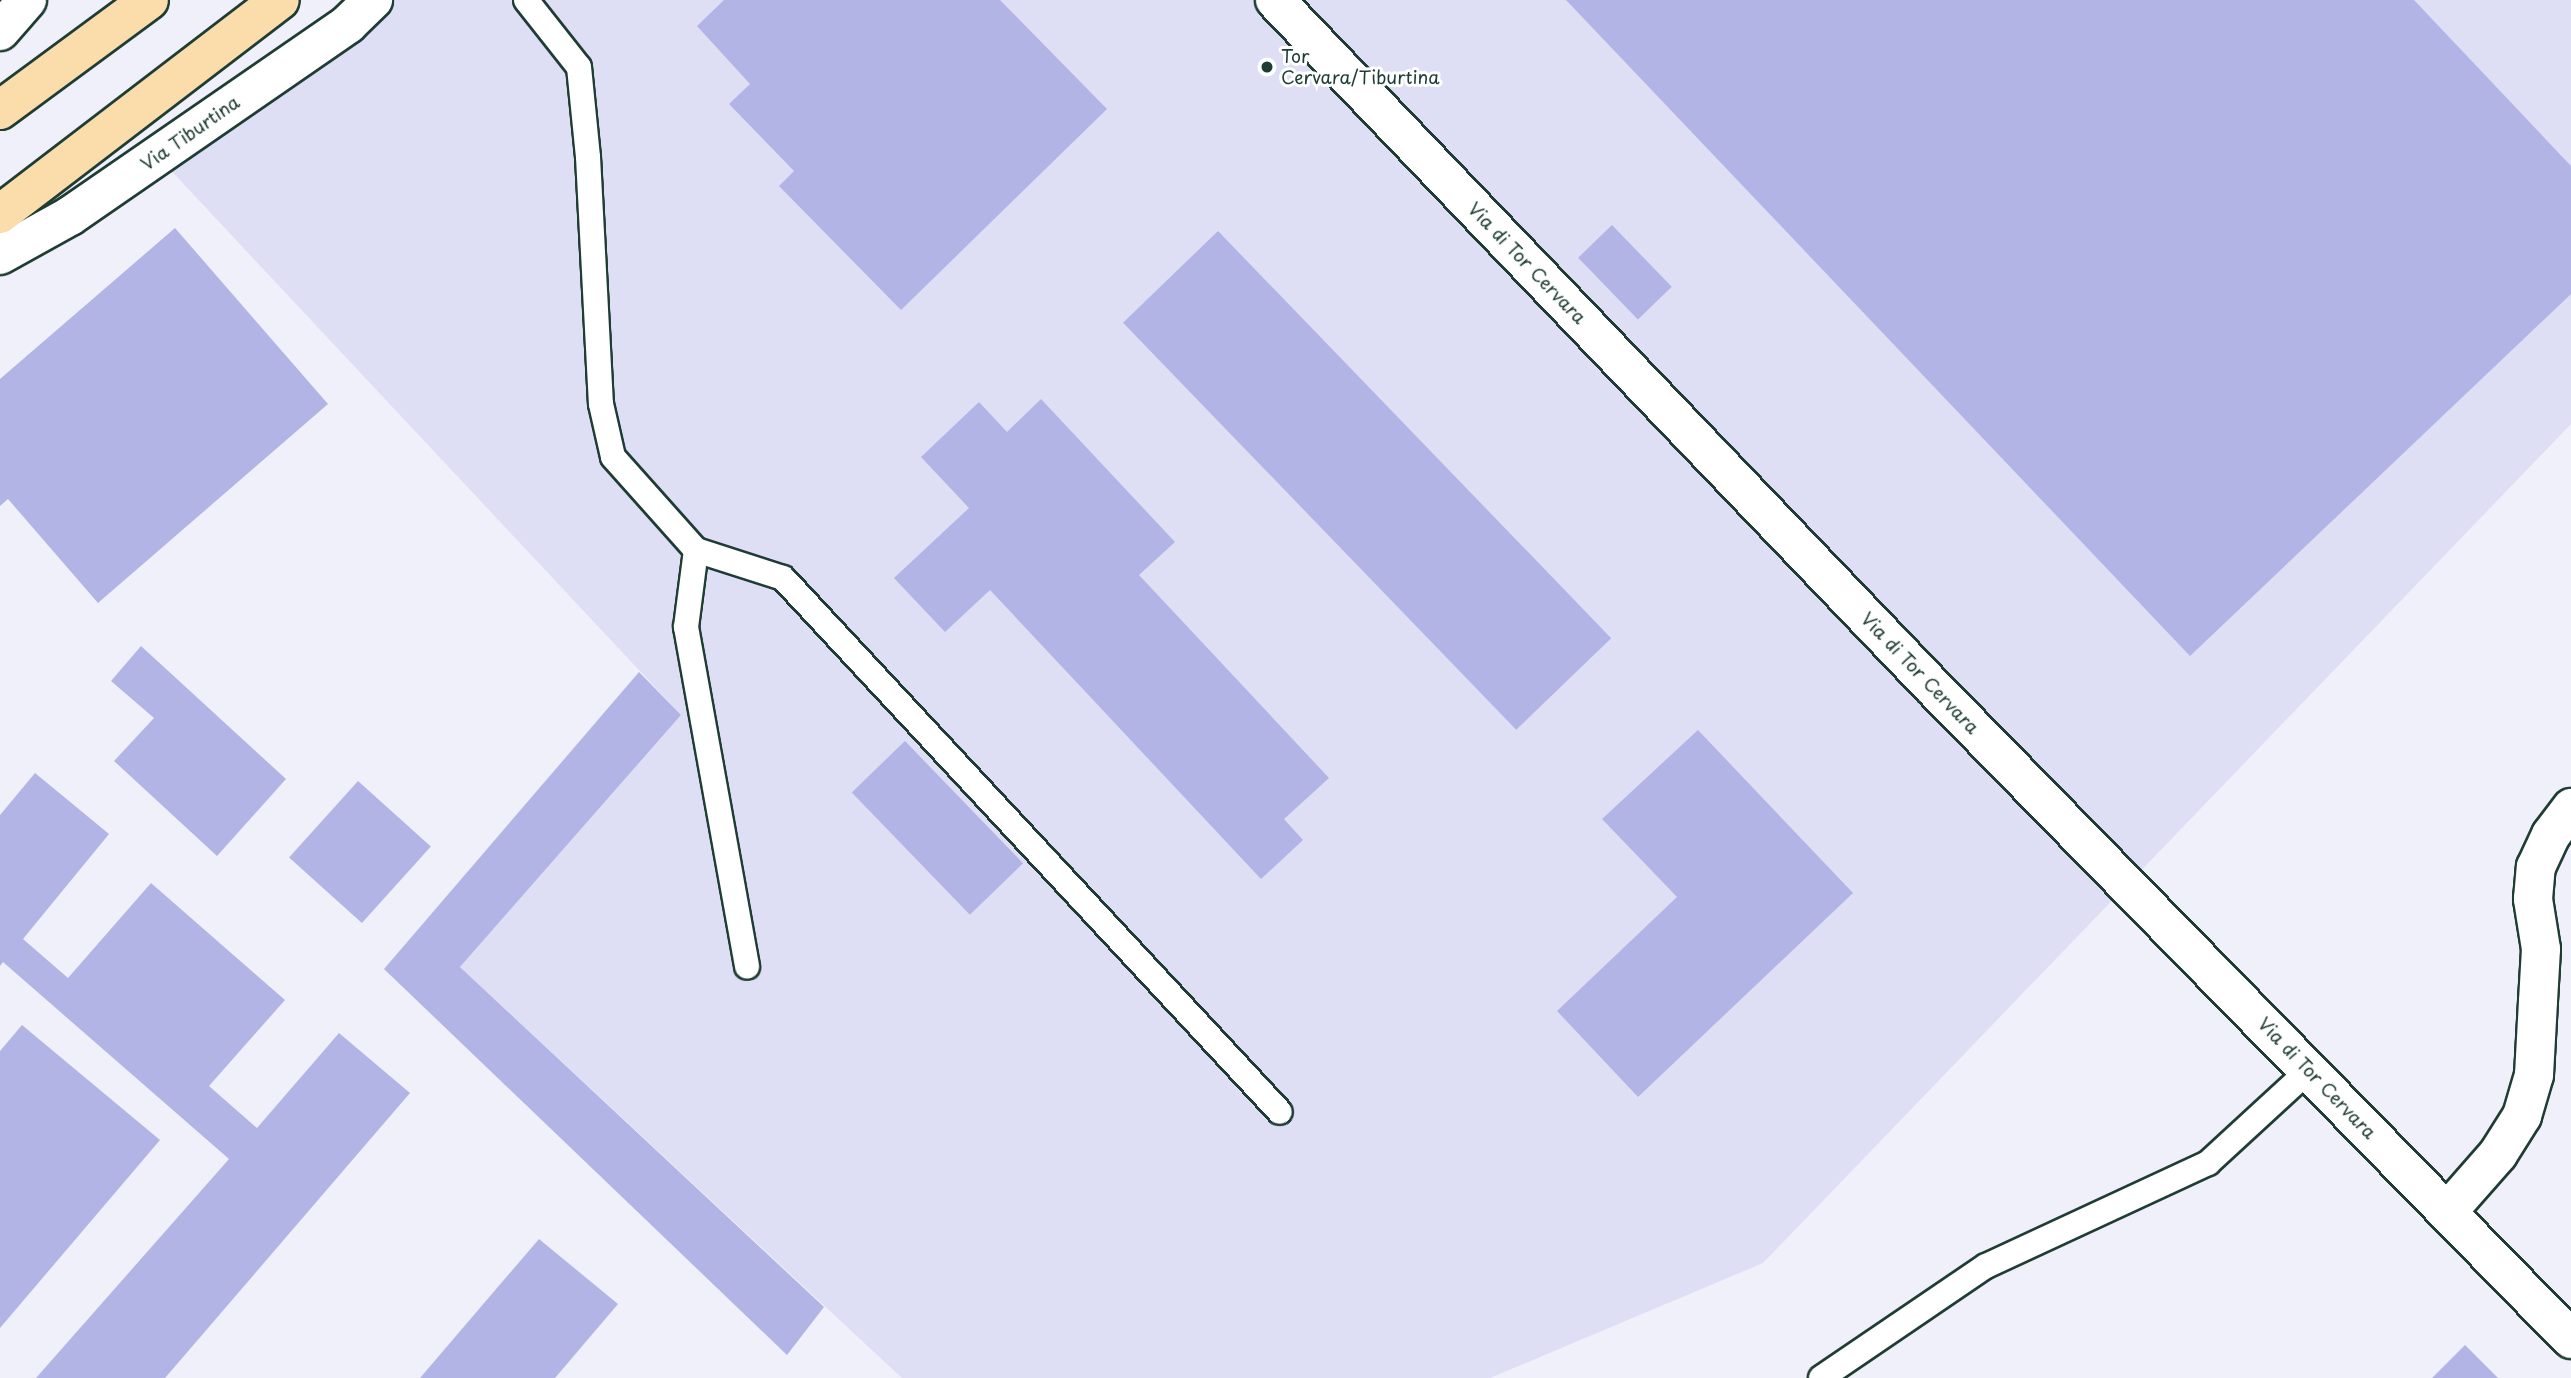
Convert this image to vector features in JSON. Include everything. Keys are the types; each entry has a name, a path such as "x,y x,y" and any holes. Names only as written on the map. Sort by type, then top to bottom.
{"main road":[{"path":"0,110 149,0"},
{"path":"0,214 280,0"}],"street":[{"path":"0,31 27,0"},
{"path":"94,41 117,0"},
{"name":"Via Tiburtina","path":"0,255 70,216 348,23 373,0"},
{"name":"Via di Tor Cervara","path":"1275,0 1931,685 2571,1339"},
{"path":"2448,1211 2498,1154 2522,1116 2534,1075 2538,1013 2540,949 2533,899 2536,867 2551,835 2571,808"}],"lane":[{"path":"526,0 579,67 587,157 601,404 613,457 696,550 783,578 1280,1112"},
{"path":"696,550 686,627 747,967"},
{"path":"1821,1378 1986,1266 2208,1163 2309,1070"}],"shaded area":[{"path":"396,0 2571,0 2571,424 1763,1263 1490,1378 902,1378 460,967 681,715 163,162 352,36"}],"building":[{"path":"724,0 1000,0 1107,109 901,310 779,186 794,171 729,104 750,84 697,26"},
{"path":"1566,0 2414,0 2571,166 2571,294 2190,656"},
{"path":"1612,225 1672,287 1638,320 1578,258"},
{"path":"175,228 328,404 98,603 8,499 0,506 0,379"},
{"path":"1218,231 1611,638 1516,730 1123,323"},
{"path":"1041,399 1175,542 1139,575 1329,778 1284,819 1303,840 1261,879 990,590 945,632 894,578 969,508 921,457 979,402 1007,432"},
{"path":"141,646 286,779 217,856 114,761 154,718 111,681"},
{"path":"639,672 681,715 460,967 824,1307 787,1355 384,969"},
{"path":"1698,730 1853,893 1638,1097 1557,1011 1677,897 1602,819"},
{"path":"905,741 1023,863 970,915 852,792"},
{"path":"35,773 109,834 23,939 68,978 151,883 285,1000 209,1086 257,1128 339,1033 410,1093 165,1378 36,1378 229,1159 3,962 0,966 0,815"},
{"path":"358,781 431,847 362,923 289,858"},
{"path":"22,1025 160,1140 0,1328 0,1051"},
{"path":"539,1239 618,1304 555,1378 420,1378"},
{"path":"2465,1345 2498,1378 2432,1378"}],"place":[{"name":"Tor Cervara/Tiburtina","path":"1267,67"}]}
